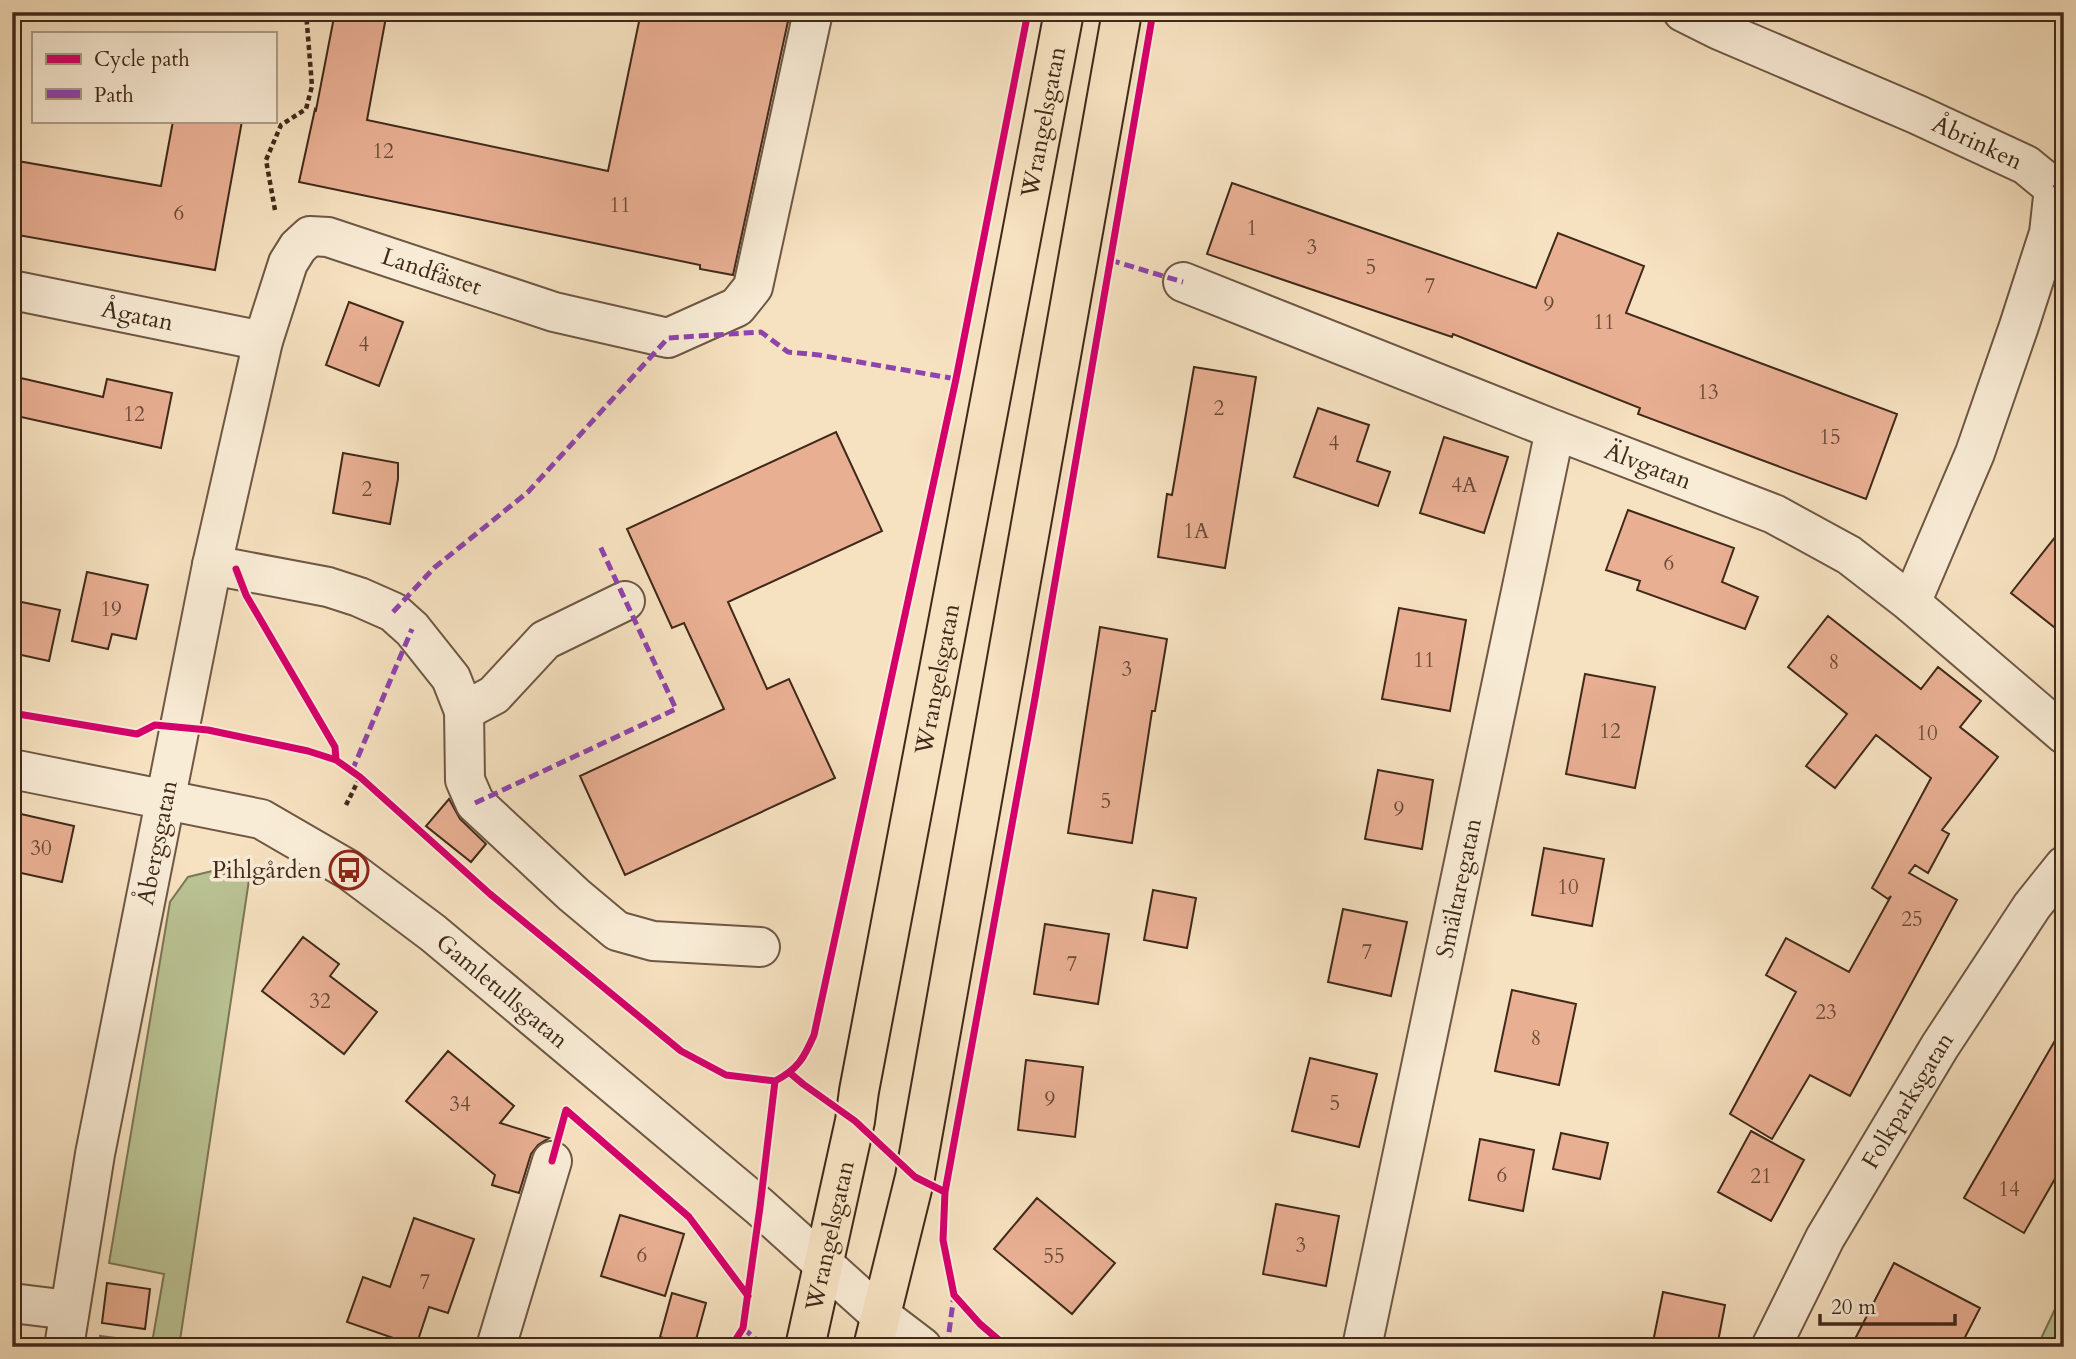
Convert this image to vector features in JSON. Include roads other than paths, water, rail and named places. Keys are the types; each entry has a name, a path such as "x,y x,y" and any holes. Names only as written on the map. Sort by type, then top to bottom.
{"main road":[{"name":"Wrangelsgatan","path":"806,1347 855,1121 866,1050 1064,12"},
{"path":"876,1331 915,1177 1122,12"}],"street":[{"name":"Landfästet","path":"263,341 288,263 298,247 310,236 328,237 554,312 668,338 737,307 753,287 813,12"},
{"name":"Åbrinken","path":"1683,12 2026,165 2054,188 2049,233 1975,453 1911,603"},
{"name":"Älvgatan","path":"1183,282 1774,514 1849,555 1911,603 2064,734"},
{"name":"Ågatan","path":"12,290 263,341"},
{"name":"Åbergsgatan","path":"66,1329 95,1154 164,799 212,565 263,341"},
{"name":"Smältaregatan","path":"1362,1347 1555,430"},
{"path":"212,565 328,587 393,612 412,629 451,678 464,711 465,780 475,803 617,931 653,941 760,947"},
{"path":"464,711 494,695 545,640 625,601"},
{"name":"Gamletullsgatan","path":"12,769 261,819 349,870 433,933 760,1207 823,1263 876,1331 922,1347"},
{"name":"Folkparksgatan","path":"1771,1347 1825,1238 1940,1046 2032,906 2064,866"},
{"path":"496,1347 552,1161"},
{"path":"12,1303 66,1329"}],"place":[{"name":"Pihlgården","path":"349,870"}]}
